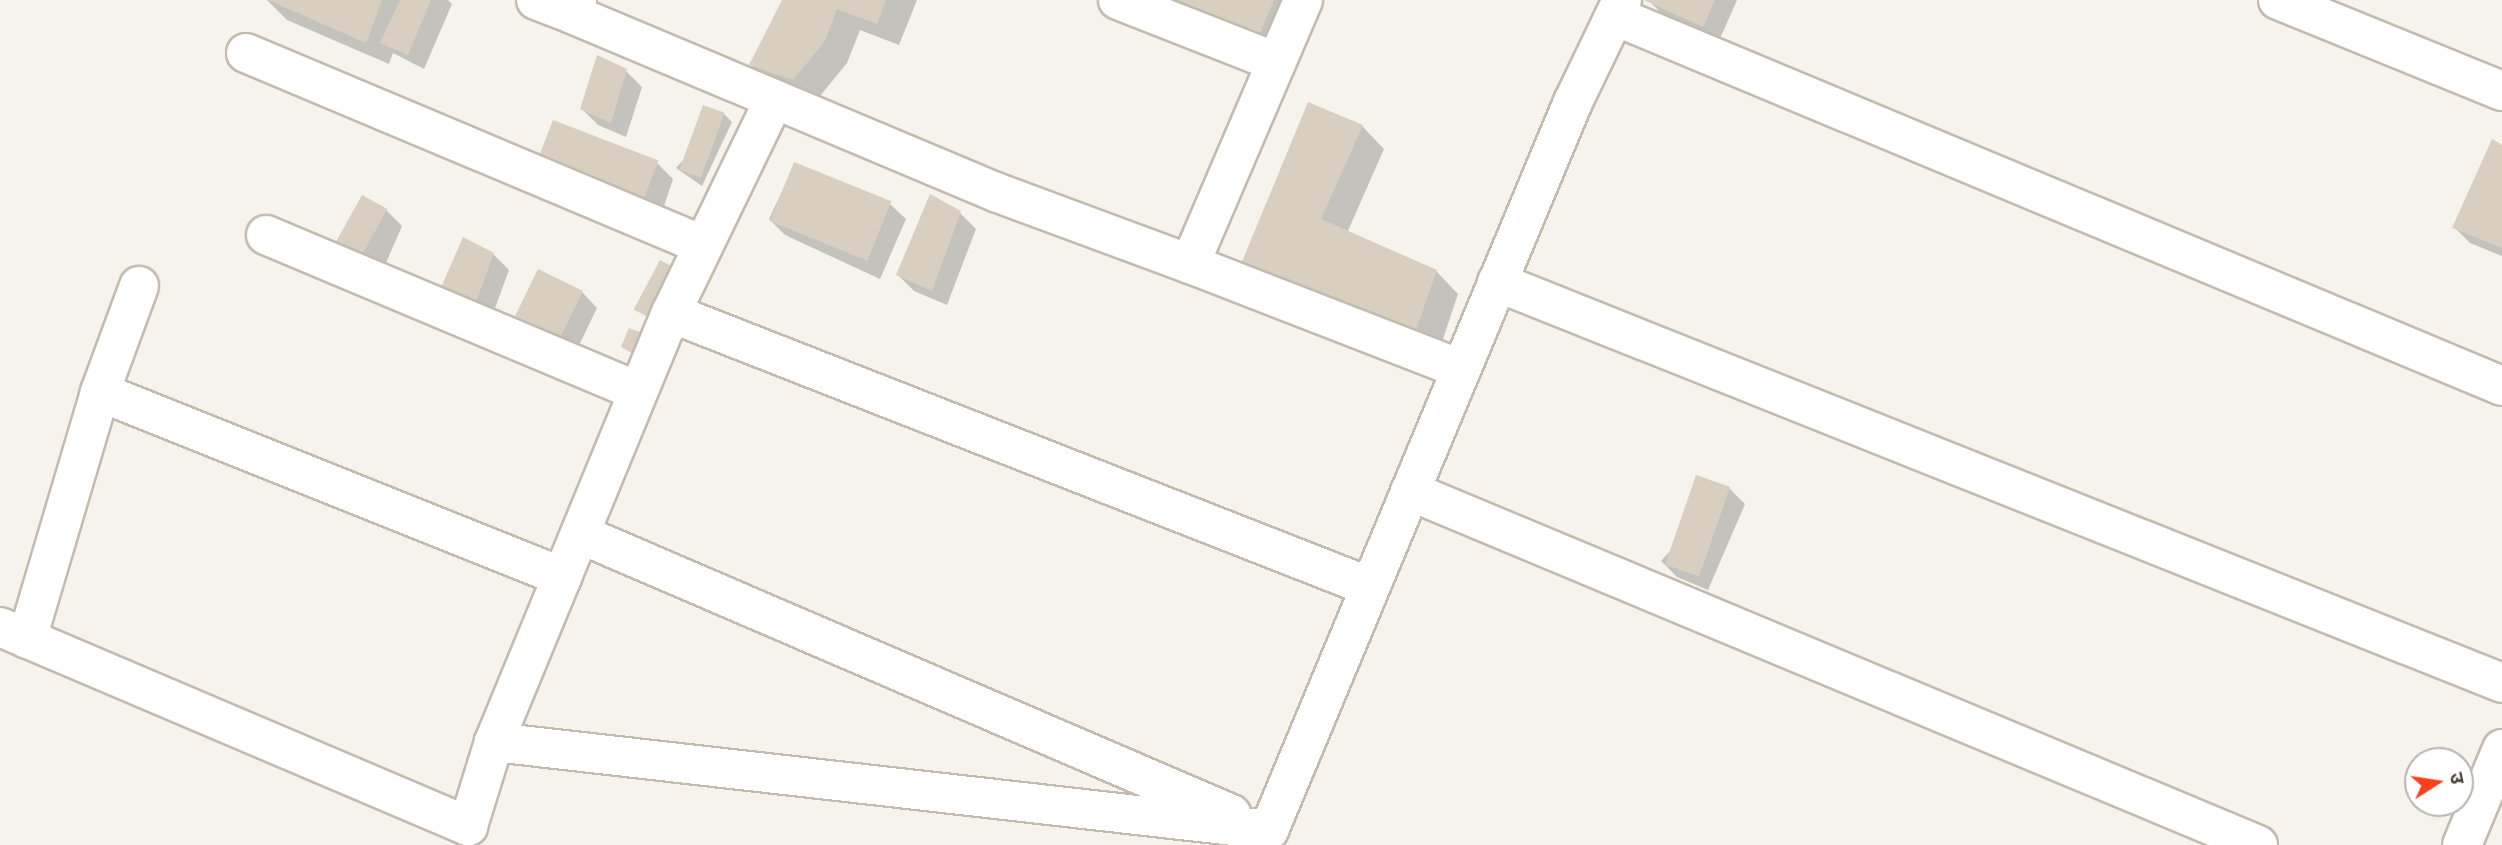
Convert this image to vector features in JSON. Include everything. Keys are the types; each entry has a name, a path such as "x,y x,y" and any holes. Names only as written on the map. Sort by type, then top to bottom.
{"street":[{"path":"536,0 575,7 774,100 998,193 1461,369"},
{"path":"1118,0 1276,62"},
{"path":"1190,264 1303,0"},
{"path":"2278,0 2502,91"},
{"path":"1269,830 1573,102 1619,8 2502,386"},
{"path":"246,53 702,245"},
{"path":"139,286 14,633 468,827 494,742 638,391 702,245 774,100"},
{"path":"266,234 638,391"},
{"path":"1497,282 2502,683"},
{"path":"671,313 1370,587"},
{"path":"100,392 562,577"},
{"path":"1410,491 2258,845"},
{"path":"580,534 1269,830"},
{"path":"494,742 1269,830"},
{"path":"2462,845 2502,749"}],"building":[{"path":"268,0 382,0 366,43"},
{"path":"400,0 431,0 408,55 380,43"},
{"path":"782,0 886,0 877,24 837,9 825,41 793,80 749,65"},
{"path":"1176,0 1274,0 1256,43 1173,7"},
{"path":"1644,0 1715,0 1703,27"},
{"path":"597,55 627,69 611,123 580,109"},
{"path":"1308,102 1363,125 1321,219 1437,270 1416,330 1241,264"},
{"path":"703,105 725,113 701,178 679,170"},
{"path":"553,120 658,160 639,212 533,171"},
{"path":"2492,139 2502,145 2502,248 2452,228"},
{"path":"794,162 891,201 867,261 770,221"},
{"path":"930,194 961,211 932,291 896,275"},
{"path":"362,195 387,209 355,268 330,254"},
{"path":"463,237 494,253 472,313 436,299"},
{"path":"660,260 677,269 650,318 634,309"},
{"path":"538,269 583,291 554,349 510,327"},
{"path":"629,328 651,336 642,359 621,347"},
{"path":"1696,475 1730,487 1699,577 1665,565"}]}
